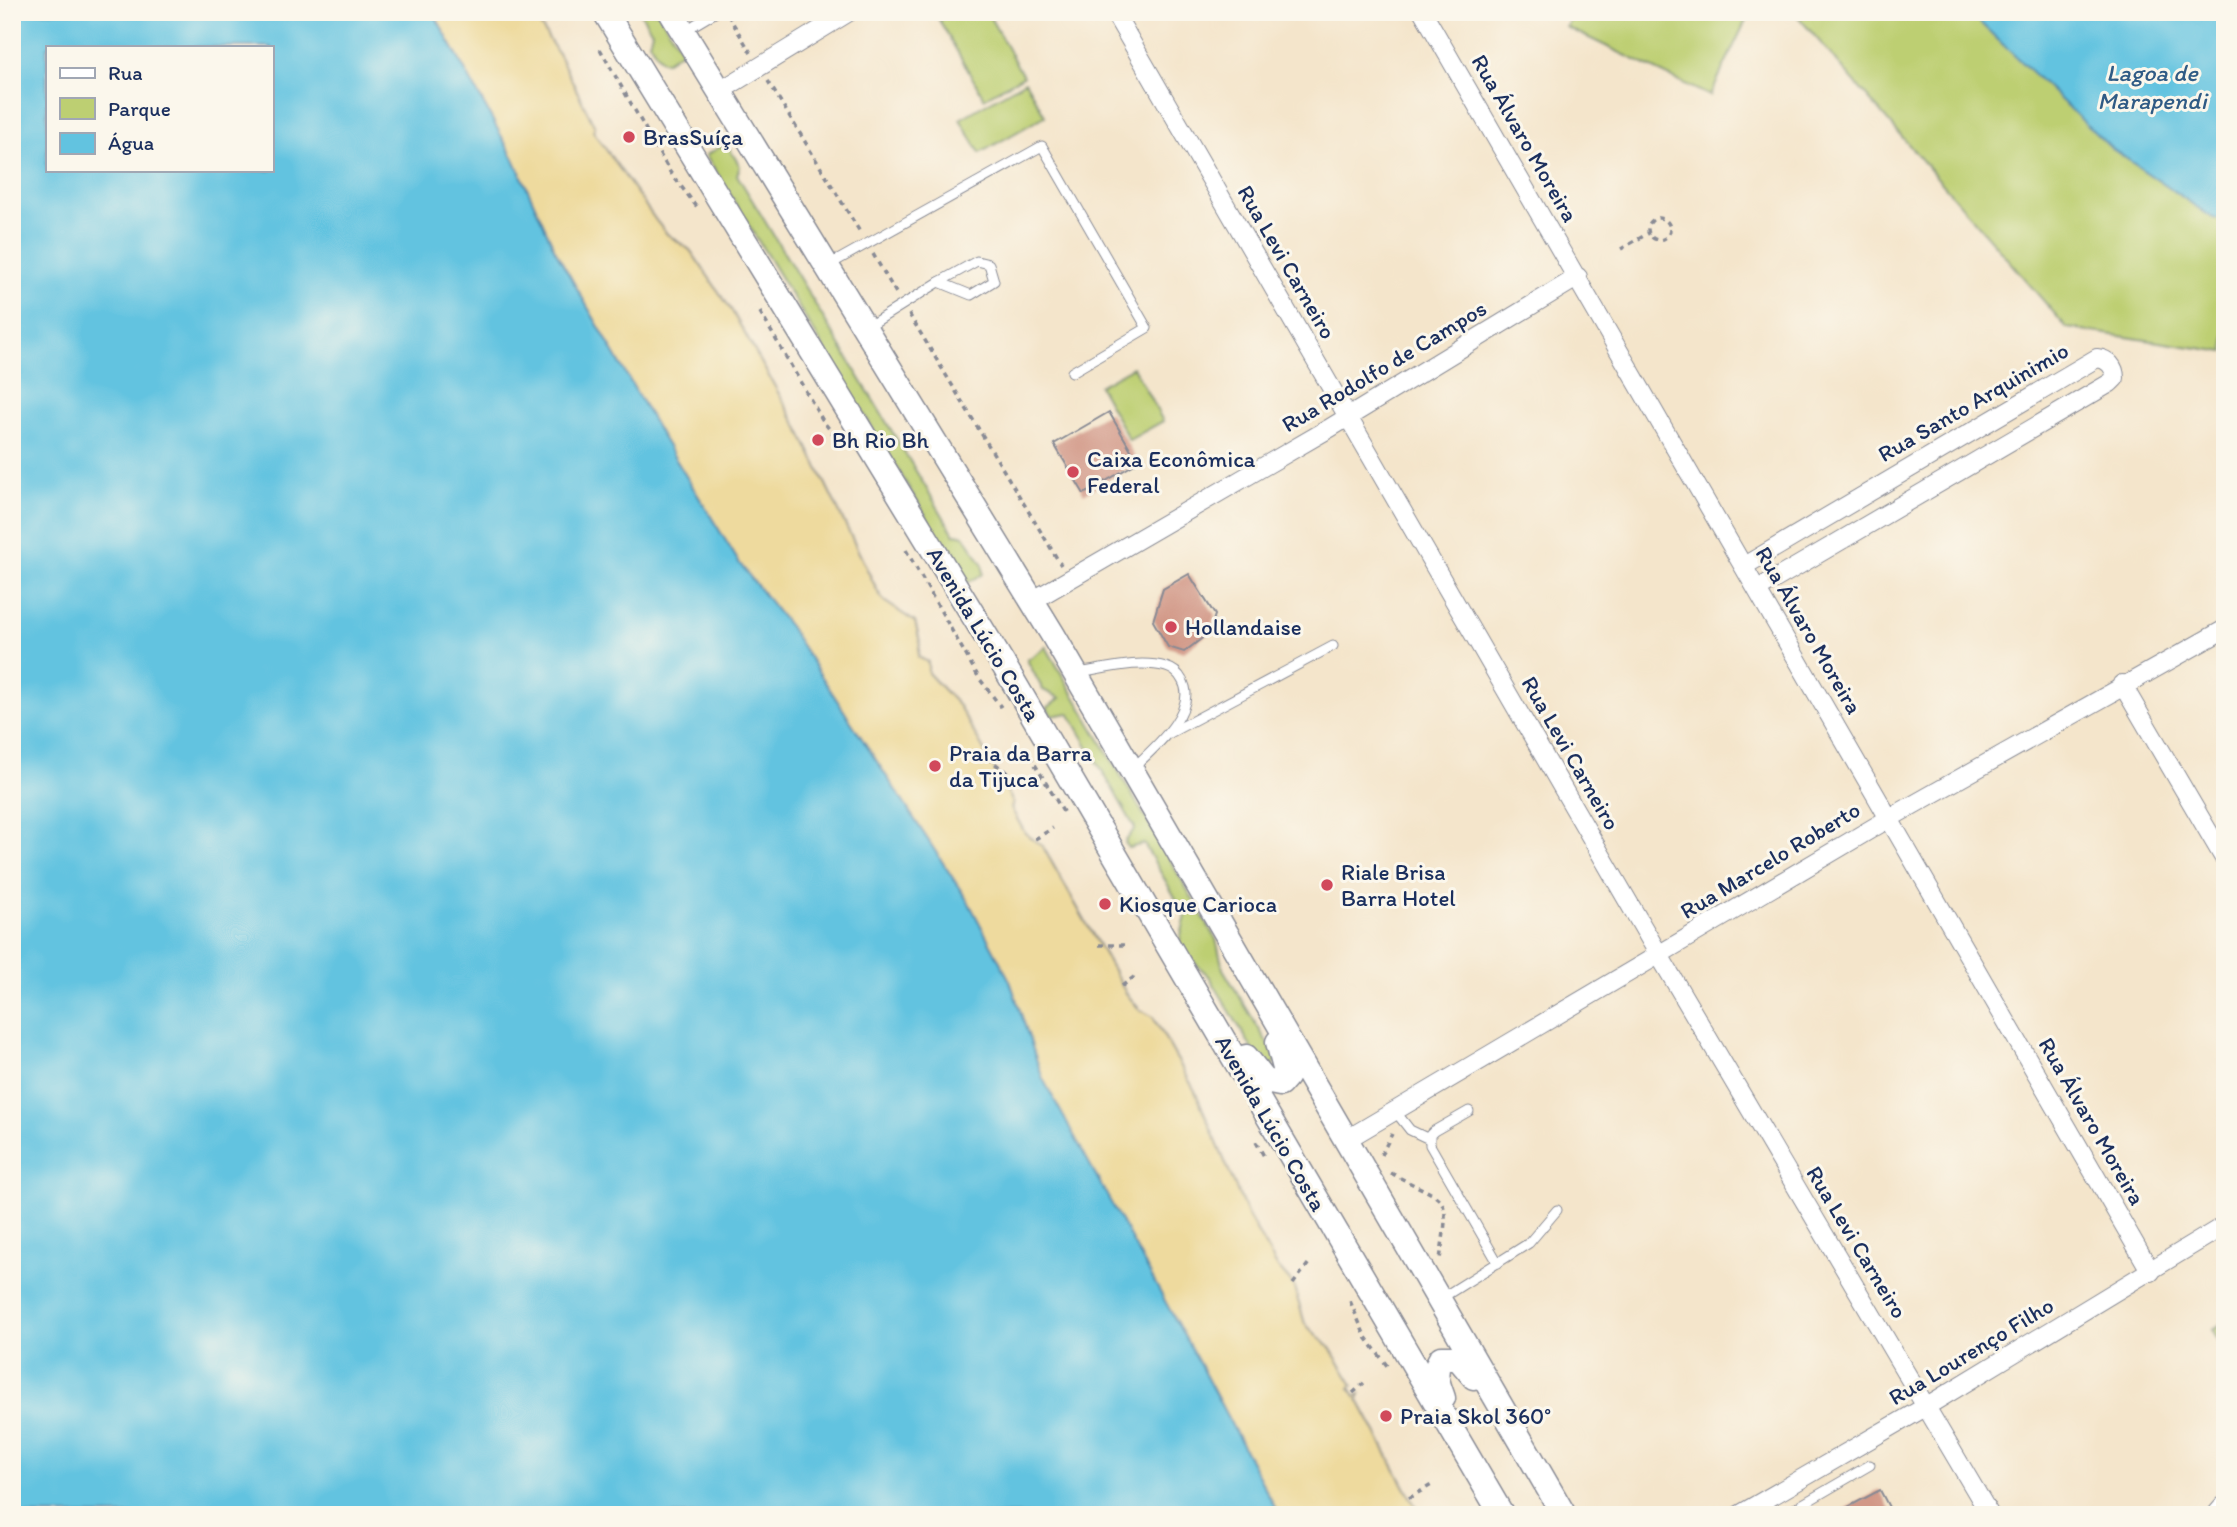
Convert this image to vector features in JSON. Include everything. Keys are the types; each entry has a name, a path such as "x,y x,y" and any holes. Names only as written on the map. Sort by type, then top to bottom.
{"main road":[{"name":"Avenida Lúcio Costa","path":"605,12 1003,664 1502,1515"},
{"path":"677,22 1032,601 1258,986 1344,1141 1374,1166 1439,1300 1564,1515"},
{"path":"1199,1000 1265,1081 1280,1084 1287,1076 1287,1068 1258,986"},
{"path":"1461,1443 1436,1378 1436,1366 1441,1357 1458,1358 1507,1419"}],"street":[{"path":"720,90 849,12"},
{"name":"Rua Levi Carneiro","path":"1114,12 1659,954 1990,1515"},
{"name":"Rua Álvaro Moreira","path":"1423,12 2151,1272"},
{"name":"Rua Rodolfo de Campos","path":"1032,601 1348,417 1578,277"},
{"name":"Rua Santo Arquinimio","path":"1744,566 2097,358 2108,361 2112,366 2115,378 2110,383 1758,589"},
{"name":"Rua Marcelo Roberto","path":"1344,1141 1888,819 2122,684 2225,629"},
{"path":"2122,684 2225,860"},
{"name":"Rua Lourenço Filho","path":"1740,1515 2151,1272 2225,1224"},
{"path":"2219,1515 2225,1508"}],"lane":[{"path":"677,22 716,12"},
{"path":"827,266 1042,146 1147,328 1072,372"},
{"path":"865,328 939,282 977,261 989,264 993,271 994,281 971,296 939,282"},
{"path":"1168,734 1333,646"},
{"path":"1074,674 1134,664 1167,667 1180,675 1187,687 1185,705 1168,734 1131,771"},
{"path":"1395,1111 1410,1130 1429,1139"},
{"path":"1469,1111 1434,1131 1429,1139 1430,1145 1498,1263"},
{"path":"1439,1300 1533,1240 1557,1210"},
{"path":"1784,1515 1870,1465"}],"path":[{"path":"600,48 670,172 701,212"},
{"path":"1656,219 1666,220 1670,226 1668,237 1661,240 1649,233 1650,223 1656,219"},
{"path":"1621,249 1649,233"},
{"path":"757,304 810,401 847,453"},
{"path":"900,538 932,600 979,678 1005,711"},
{"path":"1029,754 1068,820"},
{"path":"987,758 1017,780 1023,779"},
{"path":"1035,839 1053,828"},
{"path":"1099,946 1124,945"},
{"path":"1122,986 1138,974"},
{"path":"1251,1134 1265,1157"},
{"path":"1374,1166 1438,1196 1447,1213 1439,1267"},
{"path":"1293,1284 1309,1264"},
{"path":"1347,1295 1365,1336 1393,1373"},
{"path":"1353,1393 1364,1383"},
{"path":"1409,1498 1433,1484"}],"green space":[{"path":"640,12 658,12 682,51 665,62 660,59 649,42 652,32"},
{"path":"948,12 987,12 1023,76 984,98 938,18"},
{"path":"1573,12 1750,12 1710,96 1566,27"},
{"path":"1794,12 1969,12 2111,148 2213,218 2225,221 2225,352 2067,328"},
{"path":"1025,81 1045,116 980,153 960,119"},
{"path":"722,146 729,148 740,166 737,175 954,534 964,535 983,565 983,574 967,583 706,155"},
{"path":"1133,367 1163,421 1129,440 1099,386"},
{"path":"1046,647 1216,939 1223,969 1277,1059 1271,1070 1263,1067 1209,976 1187,956 1179,943 1186,916 1144,844 1128,848 1125,842 1135,828 1069,713 1052,716 1047,708 1060,698 1043,690 1027,660"},
{"path":"2225,1323 2225,1352 2212,1330"}],"sand":[{"name":"Praia da Barra da Tijuca","path":"433,12 532,12 559,55 595,127 593,131 657,222 667,234 690,250 732,311 800,431 878,592 884,601 915,622 920,642 918,657 928,662 928,673 959,706 1013,802 1011,808 1025,833 1043,847 1126,993 1139,1009 1153,1017 1195,1091 1248,1216 1276,1265 1293,1284 1305,1324 1330,1348 1353,1385 1350,1388 1355,1396 1360,1394 1358,1399 1420,1515 1279,1515 1199,1363 1042,1079 1010,981 969,903 788,625 740,564 662,437 555,250 514,159"}],"water":[{"path":"12,12 433,12 514,159 555,250 662,437 740,564 788,625 969,903 1010,981 1043,1079 1279,1515 12,1515"},
{"name":"Lagoa de Marapendi","path":"1969,12 2225,12 2225,221 2213,218 2111,148"}],"building":[{"path":"1109,412 1138,462 1084,494 1054,444"},
{"path":"1189,574 1215,615 1209,633 1184,652 1168,647 1153,621 1163,589"},
{"path":"1880,1490 1893,1515 1833,1515"}],"place":[{"name":"BrasSuíça","path":"629,137"},
{"name":"Bh Rio Bh","path":"818,440"},
{"name":"Caixa Econômica Federal","path":"1073,472"},
{"name":"Hollandaise","path":"1171,627"},
{"name":"Praia da Barra da Tijuca","path":"935,766"},
{"name":"Riale Brisa Barra Hotel","path":"1327,885"},
{"name":"Kiosque Carioca","path":"1105,904"},
{"name":"Praia Skol 360°","path":"1386,1416"}]}
